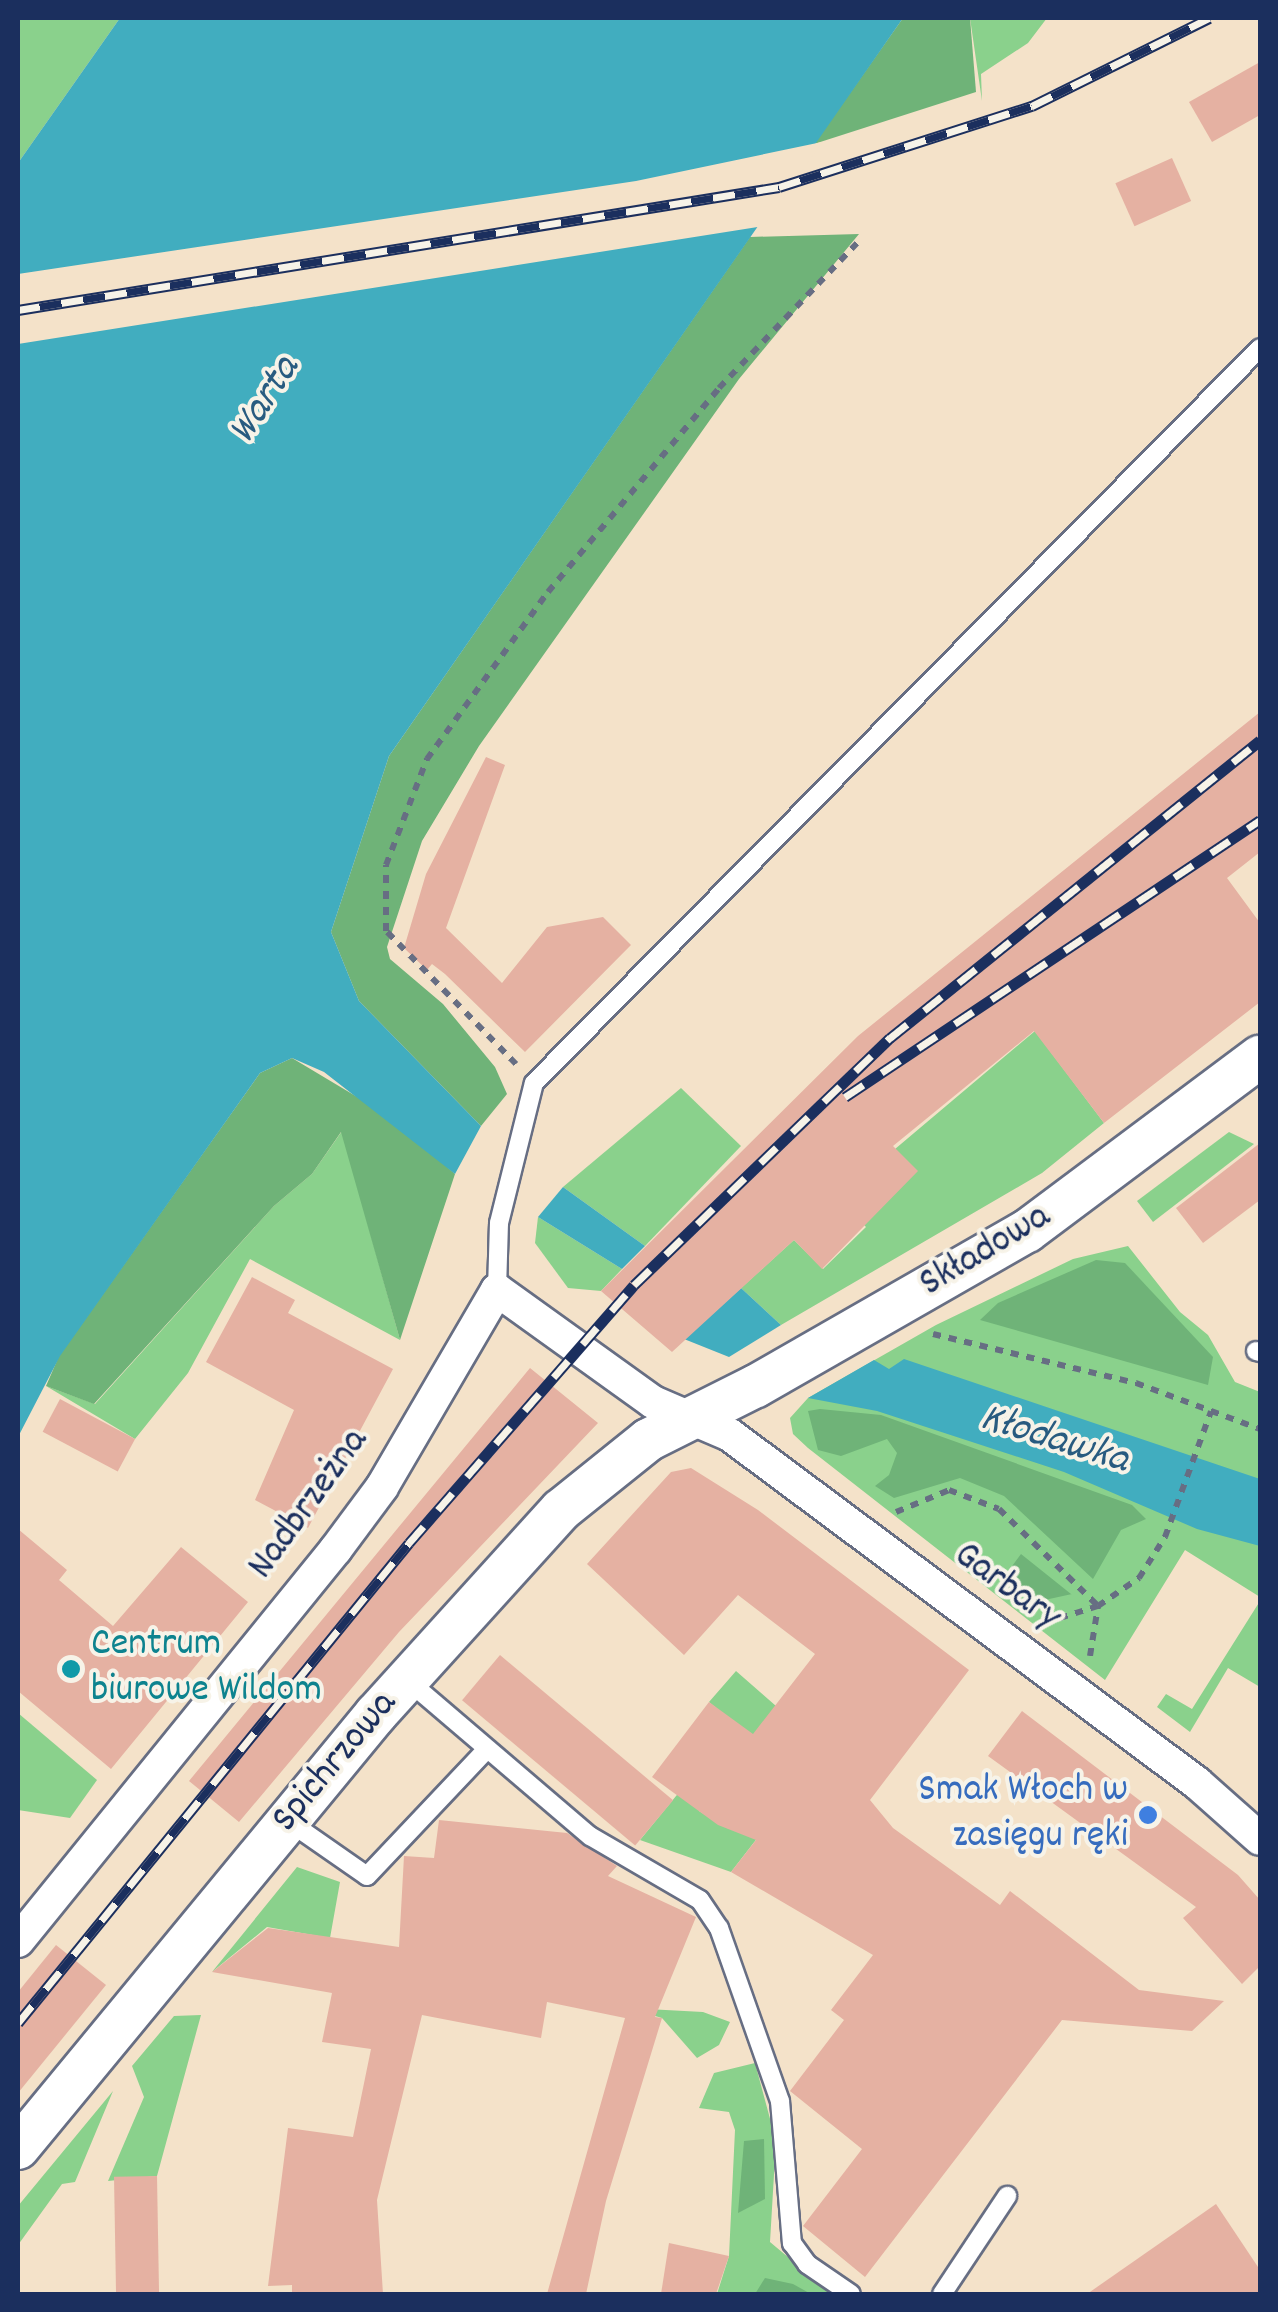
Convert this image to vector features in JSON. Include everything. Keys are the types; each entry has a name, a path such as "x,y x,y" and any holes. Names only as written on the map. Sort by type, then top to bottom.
{"street":[{"name":"Składowa","path":"692,1418 1048,1217 1260,1057"},
{"name":"Garbary","path":"497,1290 654,1402 730,1435 1070,1688 1260,1840"},
{"name":"Nadbrzeżna","path":"18,1941 370,1502 497,1290"},
{"name":"Spichrzowa","path":"18,2148 406,1679 562,1510 638,1447 692,1418"}],"lane":[{"path":"497,1290 499,1223 534,1082 1260,348"},
{"path":"406,1679 590,1836 700,1900 719,1928 780,2101 792,2243 808,2264 852,2294"},
{"path":"288,1820 367,1876 486,1750"},
{"path":"942,2294 1007,2196"}],"path":[{"path":"534,1082 386,931 386,865 413,794 427,758 548,592 718,388 859,241"},
{"path":"890,1308 925,1332 1136,1382 1260,1429"},
{"path":"1000,1636 1098,1606 1139,1578 1178,1503 1212,1411"},
{"path":"886,1515 930,1494 976,1497 998,1509 1098,1606"},
{"path":"1070,1688 1090,1660 1098,1606"}],"green space":[{"path":"18,18 120,18 18,163"},
{"path":"903,18 970,18 976,92 814,144"},
{"path":"970,18 1047,18 1028,43 981,74 982,101"},
{"path":"859,234 739,379 479,746 422,841 387,947 390,959 443,1004 495,1067 507,1094 481,1126 359,1001 331,932 389,756 750,237"},
{"path":"1035,1031 1104,1123 1042,1173 781,1325 741,1288 794,1240 823,1269 866,1227 837,1198"},
{"path":"292,1058 389,1116 455,1174 400,1340 341,1132 312,1174 274,1206 94,1404 46,1386 59,1356 260,1073"},
{"path":"681,1088 741,1146 645,1246 563,1187"},
{"path":"342,1131 400,1340 250,1259 188,1373 135,1439 46,1386 95,1404 274,1206 312,1174"},
{"path":"1229,1132 1254,1144 1153,1222 1137,1201"},
{"path":"538,1217 622,1269 601,1291 568,1288 535,1243"},
{"path":"1128,1246 1180,1312 1208,1335 1235,1382 1260,1392 1260,1597 1185,1550 1105,1680 808,1448 793,1434 790,1418 808,1398 936,1325 1073,1259"},
{"path":"1096,1260 1125,1263 1213,1357 1208,1385 980,1320 998,1303"},
{"path":"808,1411 881,1415 1132,1505 1146,1519 1121,1530 1093,1579 1004,1496 960,1478 894,1498 875,1486 889,1475 897,1453 887,1439 841,1456 818,1450"},
{"path":"1021,1554 1072,1594 1040,1601 1011,1593 1004,1577"},
{"path":"1260,1601 1260,1687 1228,1668 1190,1732 1157,1707 1166,1694 1192,1709"},
{"path":"736,1671 776,1706 699,1811 729,1829 766,1827 731,1872 640,1840 735,1724 709,1702"},
{"path":"18,1713 97,1780 70,1818 18,1810"},
{"path":"297,1867 340,1882 330,1938 267,1927 212,1972"},
{"path":"628,2008 703,2012 730,2022 719,2045 697,2058 662,2018"},
{"path":"201,2015 157,2176 108,2181 144,2097 132,2066 174,2016"},
{"path":"755,2063 776,2141 770,2242 832,2294 717,2294 729,2256 735,2130 729,2112 699,2108 714,2073"},
{"path":"113,2091 75,2182 62,2184 18,2245 18,2206"},
{"path":"764,2139 765,2199 738,2213 744,2141"},
{"path":"765,2278 793,2284 811,2294 755,2294"}],"water":[{"name":"Warta","path":"120,18 903,18 389,756 331,932 359,1001 481,1126 455,1174 324,1072 292,1058 260,1073 60,1356 18,1437 18,163"},
{"path":"563,1187 645,1246 622,1269 538,1217"},
{"path":"741,1288 781,1325 729,1357 684,1339"},
{"name":"Kłodawka","path":"904,1359 1260,1479 1260,1546 1197,1529 1064,1472 877,1411 808,1398 874,1360 889,1369"}],"pier":[{"path":"822,142 764,226 18,344 18,274 636,181"}],"building":[{"path":"1260,62 1260,115 1212,142 1189,102"},
{"path":"1172,158 1191,201 1134,226 1115,183"},
{"path":"1260,712 1260,852 1227,878 1260,923 1260,1002 1104,1123 1034,1031 893,1146 918,1171 822,1269 794,1240 672,1352 601,1291 858,1036"},
{"path":"486,757 505,765 446,928 502,983 547,927 603,917 631,945 525,1052 445,974 432,964 427,970 404,948 426,874"},
{"path":"1260,1143 1260,1200 1203,1243 1176,1208"},
{"path":"252,1277 295,1300 288,1313 393,1369 308,1528 255,1500 294,1410 206,1362"},
{"path":"530,1368 598,1423 399,1632 239,1822 189,1781"},
{"path":"60,1399 135,1439 118,1472 43,1432"},
{"path":"691,1468 758,1510 969,1670 870,1800 893,1828 1000,1905 1010,1891 1139,1990 1224,2001 1192,2031 1062,2020 865,2277 803,2226 862,2149 790,2091 844,2020 831,2010 873,1955 731,1872 756,1840 718,1825 652,1777 709,1702 753,1734 815,1654 738,1595 684,1655 587,1564 671,1472"},
{"path":"18,1529 67,1570 59,1580 113,1626 181,1547 248,1602 111,1769 18,1691"},
{"path":"500,1655 673,1800 635,1845 462,1700"},
{"path":"1022,1711 1238,1875 1260,1900 1260,1966 1242,1984 1183,1918 1196,1907 988,1756"},
{"path":"439,1820 567,1833 617,1866 608,1876 696,1917 655,2017 662,2018 606,2201 586,2294 547,2294 625,2018 547,2002 541,2038 422,2015 377,2200 383,2294 292,2294 292,2285 268,2286 288,2128 353,2137 371,2049 322,2042 332,1993 212,1972 268,1928 399,1947 404,1856 434,1858"},
{"path":"56,1945 106,1985 18,2093 18,1992"},
{"path":"157,2176 159,2294 116,2294 114,2177"},
{"path":"1216,2204 1260,2270 1260,2294 1087,2294"},
{"path":"669,2243 729,2256 716,2294 661,2294"}],"railway":[{"path":"18,310 779,187 1032,106 1209,18"},
{"path":"18,2023 409,1543 634,1285 890,1038 1260,740"},
{"path":"845,1097 1260,820"}],"place":[{"name":"Centrum biurowe Wildom","path":"71,1669"},
{"name":"Smak Włoch w zasięgu ręki","path":"1148,1815"}]}
